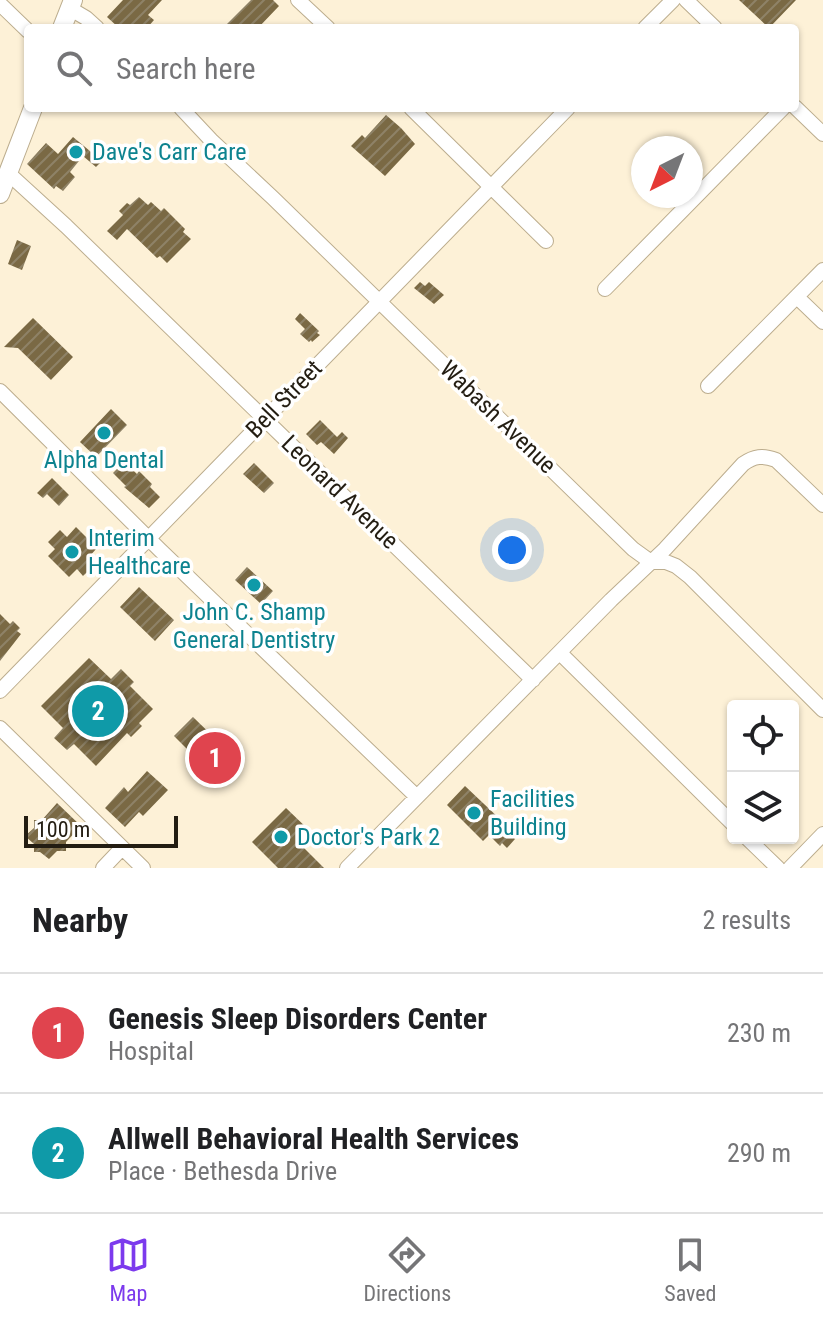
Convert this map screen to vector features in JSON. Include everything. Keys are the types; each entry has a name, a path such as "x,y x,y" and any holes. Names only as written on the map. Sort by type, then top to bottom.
{"main road":[{"path":"64,24 71,4"},
{"path":"0,194 31,112"}],"street":[{"path":"298,0 324,24"},
{"path":"649,24 673,0"},
{"path":"686,0 711,24"},
{"path":"0,4 24,27"},
{"path":"71,4 93,24"},
{"path":"799,111 823,134"},
{"name":"Wabash Avenue","path":"185,112 633,549 651,562 666,562 690,577 823,710"},
{"path":"415,112 546,241"},
{"name":"Bell Street","path":"0,691 564,112"},
{"path":"605,289 779,112"},
{"name":"Leonard Avenue","path":"8,173 533,680"},
{"path":"708,386 823,270"},
{"path":"797,297 823,322"},
{"path":"0,391 417,797"},
{"path":"347,868 665,549 743,464 766,456 778,462 823,505"},
{"path":"560,653 727,818"},
{"path":"0,728 143,868"},
{"path":"790,868 823,834"},
{"path":"753,844 778,868"},
{"path":"103,868 122,848"}],"building":[{"path":"123,0 162,0 148,15 154,20 150,24 115,24 107,17"},
{"path":"251,0 273,0 279,6 262,24 227,24"},
{"path":"739,0 796,0 773,24 765,24"},
{"path":"386,115 415,144 385,176 351,146 362,135 365,138"},
{"path":"73,137 102,161 96,167 83,156 70,172 75,177 63,191 56,186 54,189 27,164 46,143 58,154"},
{"path":"139,197 161,211 164,208 191,239 167,263 160,256 157,258 127,229 117,240 107,231 123,215 119,211"},
{"path":"17,240 31,246 22,270 8,264"},
{"path":"420,282 425,286 429,282 444,295 434,304 414,288"},
{"path":"300,313 319,331 317,333 320,335 312,342 300,334 305,329 295,319"},
{"path":"33,318 73,357 51,380 18,348 4,347"},
{"name":"Alpha Dental","path":"111,409 127,425 96,457 80,442"},
{"path":"320,420 337,437 342,432 348,438 334,454 321,442 317,445 306,434"},
{"path":"124,462 137,474 139,471 160,497 149,508 113,473"},
{"path":"254,463 274,483 264,493 243,474"},
{"path":"52,478 69,495 59,506 47,494 43,498 37,493"},
{"name":"Interim Healthcare","path":"76,527 97,548 88,558 95,565 83,576 77,569 69,577 48,556 55,549 48,542 60,530 67,537"},
{"name":"John C. Shamp General Dentistry","path":"247,567 273,591 261,604 235,580"},
{"path":"139,587 174,620 155,641 120,607"},
{"path":"0,614 10,624 13,621 21,634 0,661"},
{"path":"89,658 111,679 121,669 134,682 130,686 153,709 131,737 127,733 96,766 74,744 67,750 54,738 63,728 41,706"},
{"path":"193,717 226,749 221,754 224,757 207,769 174,736"},
{"path":"147,771 168,790 143,816 139,812 125,827 105,808 124,787 128,792"},
{"name":"Facilities Building","path":"465,786 502,821 499,824 515,839 507,848 502,843 500,846 489,835 483,841 447,805"},
{"path":"57,803 81,826 66,842 66,851 57,851 49,859 40,852 34,852 34,844 25,836 34,828 34,820 42,820"},
{"name":"Doctor's Park 2","path":"286,808 310,831 299,843 324,868 278,868 252,842"}],"place":[{"name":"Dave's Carr Care","path":"76,152"},
{"name":"Alpha Dental","path":"104,433"},
{"name":"Interim Healthcare","path":"72,552"},
{"name":"John C. Shamp General Dentistry","path":"254,585"},
{"name":"Allwell Behavioral Health Services","path":"98,711"},
{"name":"Genesis Sleep Disorders Center","path":"215,758"},
{"name":"Facilities Building","path":"474,813"},
{"name":"Doctor's Park 2","path":"281,837"}]}
